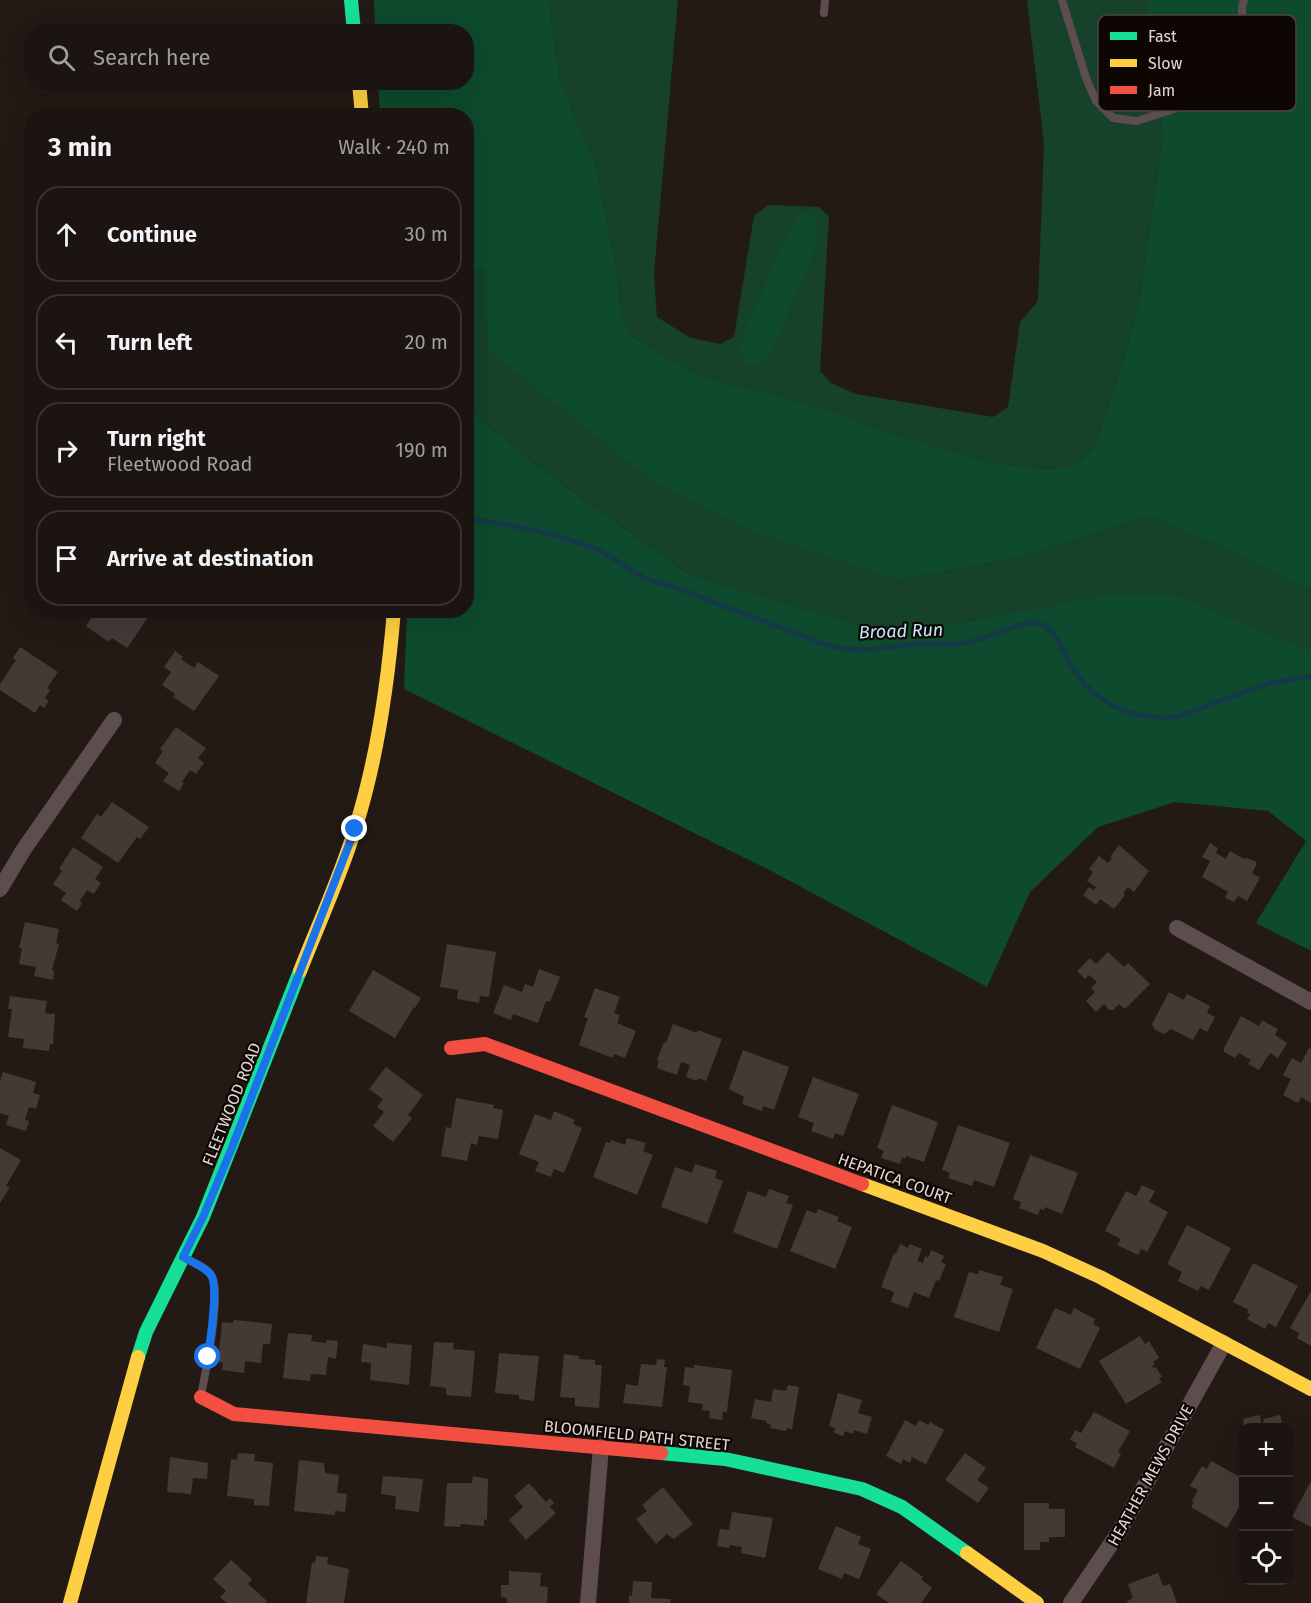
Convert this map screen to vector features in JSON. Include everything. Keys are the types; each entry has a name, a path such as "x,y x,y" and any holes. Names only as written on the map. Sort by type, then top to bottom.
{"street":[{"path":"351,0 353,24"},
{"path":"360,90 361,108"},
{"name":"FLEETWOOD ROAD","path":"70,1603 146,1332 203,1217 231,1150 355,829 370,783 382,727 394,618"},
{"path":"0,889 24,849 114,720"},
{"path":"1177,928 1311,1002"},
{"name":"HEPATICA COURT","path":"451,1048 485,1044 994,1232 1100,1277 1311,1389"},
{"name":"HEATHER MEWS DRIVE","path":"1071,1603 1119,1532 1224,1343"},
{"name":"BLOOMFIELD PATH STREET","path":"201,1397 234,1414 725,1459 823,1479 862,1489 902,1507 1037,1603"},
{"path":"588,1603 601,1447"}],"lane":[{"path":"824,13 825,0"},
{"path":"1062,0 1086,78 1098,103"},
{"path":"1242,15 1244,0"},
{"path":"1106,111 1113,118 1137,121 1168,111"},
{"path":"183,1257 209,1272 213,1278 214,1296 208,1357 201,1397"}],"green space":[{"path":"374,0 549,0 560,81 596,166 616,265 622,319 630,335 703,378 765,392 835,412 885,431 985,461 1042,469 1072,467 1094,447 1121,367 1138,309 1163,136 1159,111 1296,111 1296,15 1149,15 1149,0 1311,0 1311,589 1289,582 1247,559 1150,516 1020,557 899,580 747,529 649,478 488,349 485,270 474,271 474,108 380,108 378,90 474,90 474,24 375,24"},
{"path":"549,0 678,0 654,274 657,317 691,338 720,344 734,337 754,216 768,205 819,207 829,216 820,371 831,383 856,394 993,417 1008,407 1020,322 1038,301 1044,144 1027,0 1149,0 1149,15 1098,15 1098,111 1159,111 1163,136 1138,309 1094,447 1072,467 1042,469 985,461 885,431 835,412 765,392 703,378 630,335 622,319 616,265 596,166 560,81"},
{"path":"805,211 817,223 817,244 769,359 752,366 744,362 740,348 745,331 790,227"},
{"path":"485,270 899,580 1020,557 1150,516 1247,559 1289,582 1311,589 1311,649 978,620 886,633 688,574 544,471 474,414 474,271"},
{"path":"474,414 544,471 688,574 886,633 978,620 1108,595 1174,595 1296,646 1311,649 1311,951 1256,923 1306,841 1268,811 1175,802 1098,827 1030,892 987,987 777,874 404,689 407,618 474,618"}],"building":[{"path":"91,618 148,618 127,648 112,638 109,642 86,626"},
{"path":"20,647 58,672 47,688 50,690 45,698 49,701 44,708 40,705 35,713 0,690 0,684 16,660 13,658"},
{"path":"175,651 183,657 181,659 194,668 198,662 219,676 194,711 173,697 175,694 162,685 171,672 164,667"},
{"path":"176,727 206,748 198,758 204,763 196,774 190,770 179,791 163,781 169,773 155,763 163,751 160,749"},
{"path":"112,802 149,827 140,839 137,837 118,863 81,838 97,814 101,817"},
{"path":"1210,843 1218,848 1216,853 1226,859 1230,851 1244,859 1256,862 1252,873 1260,878 1247,901 1238,896 1234,902 1225,898 1228,892 1202,877 1210,861 1202,857"},
{"path":"1119,845 1149,871 1134,892 1128,887 1114,909 1100,899 1096,905 1083,895 1089,887 1093,890 1096,887 1087,881 1093,872 1089,869 1099,856 1108,863"},
{"path":"73,847 103,867 95,879 101,883 94,894 87,890 77,911 61,900 66,893 53,884 62,871 59,869"},
{"path":"25,922 59,929 56,943 59,944 52,970 54,971 53,980 34,976 36,967 19,964 22,948 19,948"},
{"path":"447,944 496,952 489,997 480,996 479,1003 457,999 458,990 440,987"},
{"path":"1108,952 1124,967 1128,963 1150,984 1125,1009 1119,1004 1113,1010 1109,1010 1104,1004 1096,1012 1086,1001 1095,992 1091,988 1097,982 1089,975 1085,979 1077,971 1090,958 1096,964"},
{"path":"539,969 560,977 550,1002 546,1001 538,1023 513,1014 511,1020 493,1013 504,985 522,992 525,984 533,987"},
{"path":"373,970 421,998 395,1038 349,1011"},
{"path":"595,988 620,997 614,1013 620,1015 617,1023 636,1031 625,1058 614,1054 613,1058 579,1045 588,1018 584,1017"},
{"path":"1169,992 1184,1000 1187,994 1210,1006 1207,1013 1215,1017 1207,1032 1200,1028 1193,1040 1171,1029 1164,1034 1154,1029 1152,1024"},
{"path":"10,996 47,1001 45,1013 55,1014 53,1044 50,1044 49,1051 23,1048 24,1039 8,1037 12,1009 8,1009"},
{"path":"1241,1016 1259,1026 1262,1020 1278,1029 1275,1035 1287,1043 1278,1058 1270,1053 1259,1070 1248,1064 1251,1060 1239,1053 1235,1058 1224,1052"},
{"path":"673,1024 722,1039 706,1081 686,1077 690,1065 681,1062 677,1075 657,1068 659,1061 657,1060"},
{"path":"1309,1048 1311,1049 1311,1103 1301,1097 1298,1103 1283,1095 1291,1079 1283,1075 1292,1058 1301,1063"},
{"path":"743,1050 789,1067 774,1110 763,1106 762,1111 742,1104 744,1097 729,1089"},
{"path":"386,1067 423,1095 408,1115 412,1118 393,1142 373,1126 384,1112 377,1107 383,1099 369,1089"},
{"path":"3,1072 36,1082 33,1093 40,1095 36,1109 29,1107 25,1120 29,1121 26,1131 6,1125 9,1116 0,1113 0,1081"},
{"path":"813,1077 859,1094 843,1136 835,1133 833,1139 811,1131 814,1123 798,1117"},
{"path":"456,1098 494,1105 493,1108 503,1110 498,1139 479,1136 477,1145 471,1143 467,1161 441,1156 446,1127 451,1128"},
{"path":"892,1105 938,1122 924,1162 906,1156 905,1159 902,1157 900,1164 881,1158 884,1151 877,1148"},
{"path":"554,1111 575,1120 573,1124 582,1128 564,1173 554,1169 551,1177 535,1171 539,1162 519,1154 535,1114 551,1120"},
{"path":"958,1125 1010,1143 994,1187 974,1180 972,1186 948,1178 950,1173 942,1170"},
{"path":"627,1138 646,1143 643,1151 653,1155 637,1195 593,1177 606,1142 610,1143 611,1140 625,1145"},
{"path":"0,1148 21,1160 6,1186 10,1187 0,1203"},
{"path":"1030,1155 1078,1173 1062,1214 1045,1207 1044,1210 1040,1209 1038,1215 1019,1208 1021,1202 1013,1199"},
{"path":"695,1164 717,1171 715,1178 723,1181 707,1224 661,1207 675,1167 692,1173"},
{"path":"1142,1185 1155,1191 1149,1202 1168,1212 1147,1252 1141,1249 1138,1255 1117,1245 1121,1239 1105,1231 1126,1191 1136,1196"},
{"path":"769,1189 789,1196 786,1203 793,1205 777,1249 733,1232 748,1191 766,1197"},
{"path":"818,1209 839,1217 837,1221 852,1227 835,1269 790,1251 807,1210 816,1214"},
{"path":"1187,1225 1231,1248 1209,1290 1201,1286 1198,1291 1178,1281 1182,1272 1167,1264"},
{"path":"900,1244 908,1248 910,1244 922,1249 917,1261 923,1263 925,1256 928,1258 931,1250 944,1256 941,1262 946,1264 929,1298 914,1292 908,1308 891,1302 894,1292 881,1287 894,1253 896,1254"},
{"path":"1253,1263 1298,1286 1276,1327 1268,1323 1265,1329 1247,1319 1250,1314 1247,1313 1249,1310 1233,1302"},
{"path":"979,1270 1003,1277 1000,1285 1013,1289 999,1332 954,1317 969,1272 978,1274"},
{"path":"1311,1291 1311,1346 1297,1338 1299,1333 1290,1328"},
{"path":"1055,1308 1071,1315 1074,1308 1095,1319 1093,1324 1100,1328 1080,1369 1036,1348"},
{"path":"234,1320 272,1324 270,1344 263,1344 261,1363 245,1361 244,1373 222,1370 223,1363 218,1362 222,1322 233,1323"},
{"path":"288,1333 312,1335 311,1341 326,1343 327,1340 338,1341 336,1359 328,1357 326,1375 311,1374 310,1381 283,1378"},
{"path":"1140,1336 1145,1344 1149,1341 1159,1358 1153,1362 1155,1365 1152,1366 1156,1367 1162,1377 1159,1379 1162,1382 1126,1404 1099,1361"},
{"path":"434,1342 454,1343 453,1349 475,1351 471,1397 446,1395 446,1388 430,1386"},
{"path":"387,1343 412,1345 409,1385 370,1380 371,1363 361,1362 363,1344 387,1348"},
{"path":"499,1353 539,1356 534,1401 519,1399 519,1395 495,1393"},
{"path":"564,1354 579,1356 579,1359 595,1360 595,1365 602,1365 599,1408 575,1406 575,1398 560,1397"},
{"path":"657,1359 665,1360 664,1367 667,1367 662,1407 623,1403 626,1384 638,1386 641,1364 656,1365"},
{"path":"694,1365 732,1370 727,1412 723,1412 722,1420 709,1418 710,1411 702,1410 703,1404 688,1402 690,1386 683,1385 685,1367 694,1368"},
{"path":"788,1385 799,1387 792,1429 787,1428 786,1431 770,1428 771,1425 766,1423 767,1421 751,1418 755,1399 771,1402 773,1389 786,1391"},
{"path":"838,1393 862,1400 858,1413 872,1417 867,1434 854,1430 853,1434 845,1431 843,1436 834,1433 835,1428 829,1426"},
{"path":"1094,1412 1130,1431 1118,1452 1121,1454 1114,1468 1075,1447 1077,1443 1070,1440 1075,1430 1081,1433"},
{"path":"1260,1415 1261,1423 1243,1423 1243,1419"},
{"path":"1280,1415 1282,1423 1261,1423 1264,1422 1263,1419"},
{"path":"905,1420 916,1426 919,1420 928,1425 930,1422 944,1430 926,1464 912,1457 910,1463 903,1459 901,1464 886,1456"},
{"path":"238,1453 255,1454 254,1461 273,1463 269,1506 254,1505 254,1499 227,1496 231,1459 237,1460"},
{"path":"965,1453 986,1468 977,1480 989,1488 978,1503 945,1480"},
{"path":"170,1457 208,1463 207,1479 193,1478 191,1494 167,1492"},
{"path":"299,1460 324,1463 325,1473 339,1475 337,1493 347,1494 345,1512 335,1511 335,1515 294,1511"},
{"path":"1211,1461 1239,1476 1239,1508 1227,1528 1191,1507 1198,1490 1190,1486 1202,1466 1207,1469"},
{"path":"383,1476 423,1479 419,1512 395,1509 396,1496 381,1494"},
{"path":"473,1476 488,1479 487,1520 484,1519 484,1526 461,1524 460,1527 444,1526 447,1483 472,1483"},
{"path":"1311,1481 1311,1527 1293,1518"},
{"path":"529,1483 546,1502 550,1498 554,1503 550,1507 556,1513 526,1540 509,1520 523,1507 514,1496"},
{"path":"663,1487 693,1524 674,1539 667,1534 656,1544 636,1519 647,1511 642,1505"},
{"path":"1024,1503 1049,1503 1049,1509 1065,1509 1065,1537 1049,1537 1049,1542 1040,1542 1040,1550 1024,1550"},
{"path":"732,1512 773,1518 765,1558 741,1553 742,1547 717,1546 720,1529 729,1530"},
{"path":"836,1526 861,1537 858,1544 871,1549 859,1579 844,1573 842,1579 818,1569"},
{"path":"316,1556 328,1557 327,1564 349,1569 344,1603 306,1603 312,1562 315,1563"},
{"path":"231,1560 252,1579 248,1584 267,1601 265,1603 227,1603 220,1597 226,1591 213,1579"},
{"path":"901,1561 923,1577 921,1579 932,1588 921,1603 889,1603 876,1594"},
{"path":"509,1571 541,1573 540,1586 548,1587 547,1603 507,1603 507,1598 501,1597 501,1585 509,1585"},
{"path":"1158,1573 1163,1586 1170,1584 1177,1603 1128,1603 1127,1601 1133,1598 1128,1584"},
{"path":"633,1581 652,1582 651,1598 671,1599 670,1603 629,1603"}],"waterway":[{"name":"Broad Run","path":"474,520 538,531 571,540 602,552 649,580 678,588 822,643 843,648 866,650 917,644 961,644 1022,624 1036,623 1054,635 1072,667 1092,691 1116,707 1145,716 1176,717 1267,684 1311,676"}],"traffic: fast":[{"path":"351,0 353,24"},
{"path":"138,1357 146,1332 203,1217 300,971"},
{"path":"661,1453 725,1459 862,1489 902,1507 967,1553"}],"traffic: slow":[{"path":"360,90 361,108"},
{"path":"300,971 344,863 364,800 381,719 393,618"},
{"path":"862,1184 1043,1251 1100,1277 1311,1389"},
{"path":"70,1603 138,1357"},
{"path":"967,1553 1037,1603"}],"traffic: jam":[{"path":"451,1048 485,1044 862,1184"},
{"path":"201,1397 234,1414 661,1453"}],"route":[{"path":"208,1357 214,1296 213,1278 209,1272 183,1257 203,1217 231,1150 332,894 355,829"}]}
